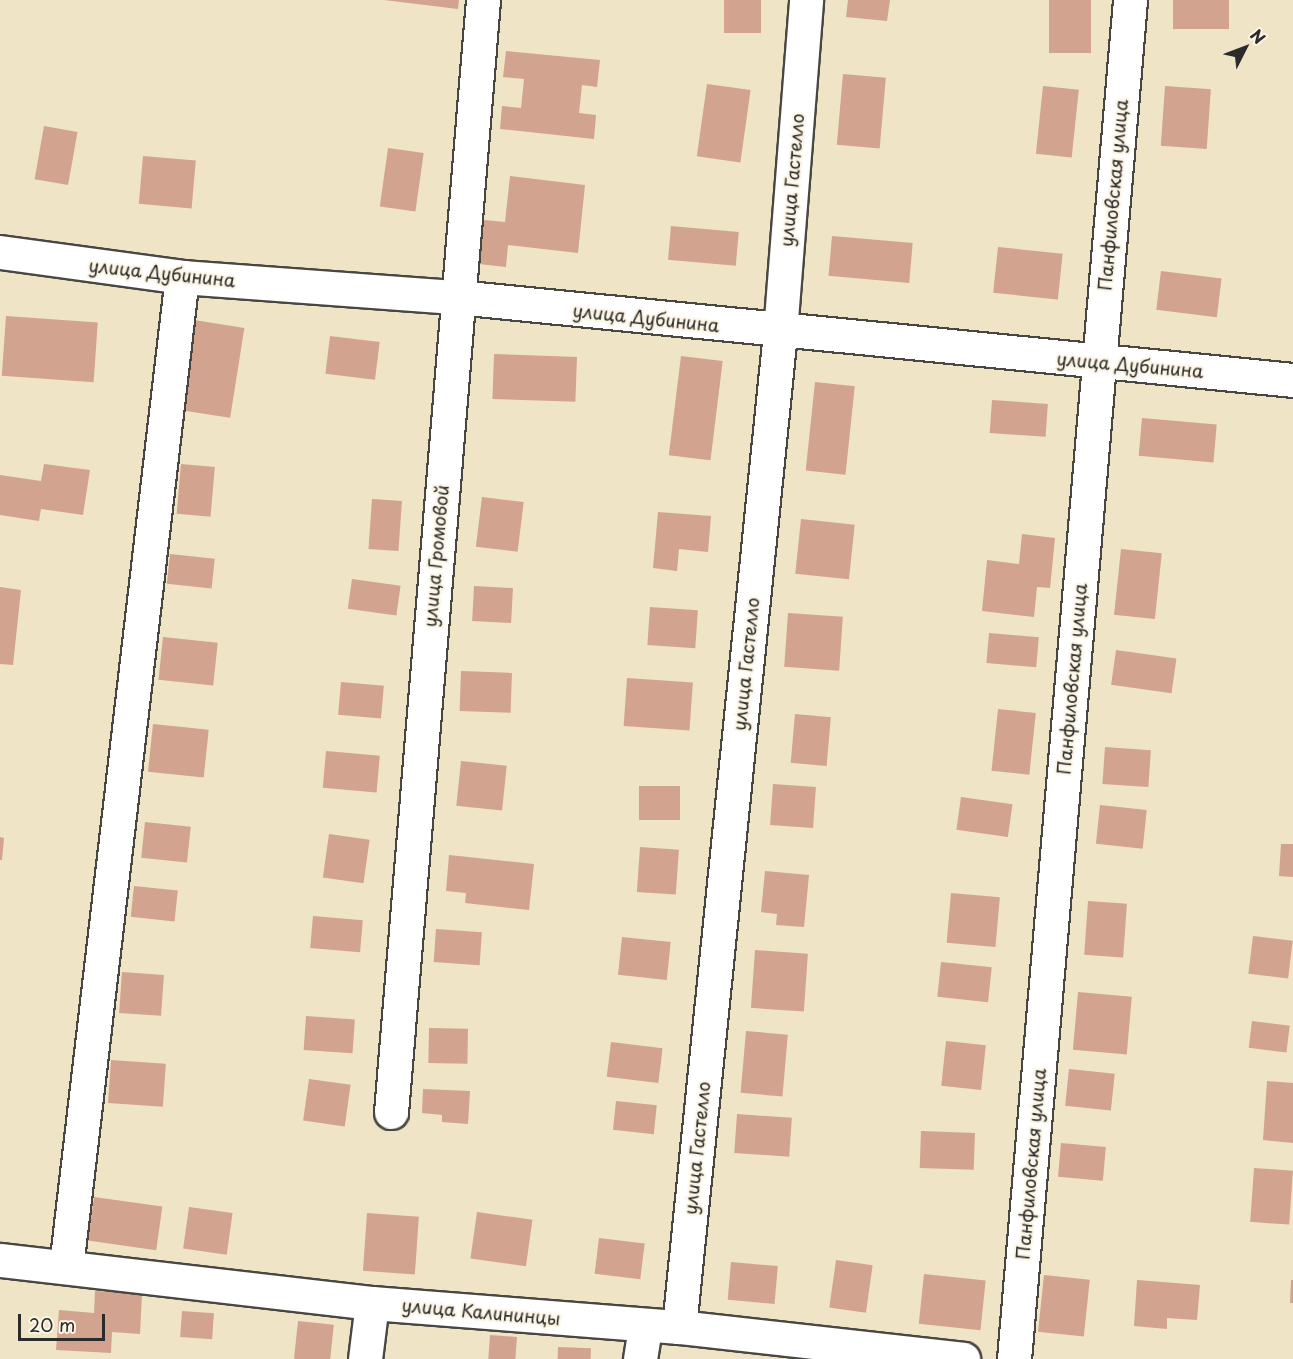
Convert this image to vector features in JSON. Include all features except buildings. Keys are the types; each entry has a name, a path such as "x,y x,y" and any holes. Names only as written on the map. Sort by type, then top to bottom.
{"street":[{"name":"улица Громовой","path":"391,1112 483,0"},
{"name":"улица Гастелло","path":"679,1327 780,332 806,0"},
{"name":"Панфиловская улица","path":"1014,1359 1130,0"},
{"name":"улица Дубинина","path":"0,252 182,277 457,297 780,332 1293,380"},
{"path":"66,1267 182,277"},
{"name":"улица Калининцы","path":"0,1260 372,1303 679,1327 963,1359"},
{"path":"365,1359 372,1303"},
{"path":"640,1359 645,1326"}]}
